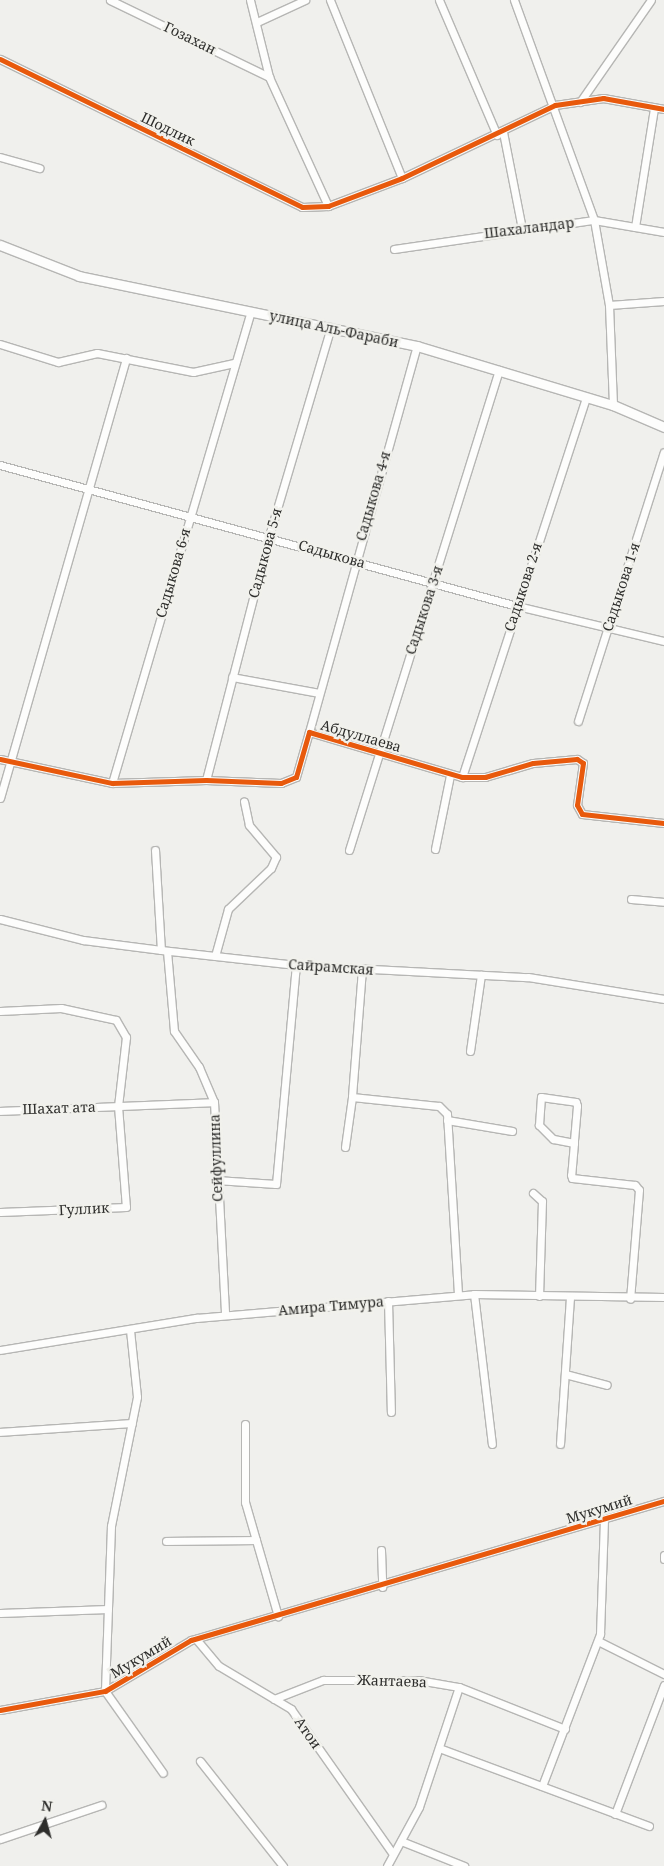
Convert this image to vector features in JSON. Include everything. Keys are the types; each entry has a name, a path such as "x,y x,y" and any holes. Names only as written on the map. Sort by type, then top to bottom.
{"main road":[{"name":"улица Аль-Фараби","path":"0,245 79,276 417,346 613,405 664,427"}],"street":[{"name":"Гозахан","path":"110,0 269,77"},
{"path":"250,0 257,22 269,77 328,206"},
{"path":"257,22 305,0"},
{"path":"330,0 402,178"},
{"path":"439,0 500,134 522,229"},
{"path":"514,0 555,106 594,220 609,304 613,405"},
{"path":"580,102 651,0"},
{"name":"Шодлик","path":"0,59 302,207 328,206 402,178 500,134 555,106 603,98 664,109"},
{"path":"635,227 654,108"},
{"path":"0,157 40,168"},
{"name":"Шахаландар","path":"394,249 594,220 664,232"},
{"path":"609,304 664,301"},
{"name":"Садыкова 6-я","path":"112,783 234,363 251,312"},
{"name":"Садыкова 5-я","path":"206,780 269,536 331,327"},
{"path":"0,344 58,362 97,353 193,372 234,363"},
{"name":"Садыкова 4-я","path":"309,732 354,561 417,346"},
{"path":"0,798 9,761 126,358"},
{"name":"Садыкова 3-я","path":"349,850 498,370"},
{"name":"Садыкова 2-я","path":"462,777 586,397"},
{"name":"Садыкова 1-я","path":"578,722 664,452"},
{"name":"Садыкова","path":"0,465 269,536 517,606 664,641"},
{"path":"232,677 319,693"},
{"name":"Абдуллаева","path":"0,759 112,783 206,780 289,782 296,777 309,732 379,751 450,775 462,777 485,778 533,763 577,759 583,763 577,805 582,814 664,823"},
{"path":"435,848 450,775"},
{"path":"215,956 228,909 271,868 276,857 249,825 244,802"},
{"name":"Сейфуллина","path":"155,850 164,951 174,1031 199,1068 214,1102 216,1180 225,1315"},
{"path":"631,899 664,902"},
{"name":"Сайрамская","path":"0,919 83,940 164,951 296,965 528,977 664,1000"},
{"path":"216,1180 276,1184 296,965"},
{"path":"344,1147 352,1097 362,969"},
{"path":"470,1051 481,975"},
{"path":"0,1011 61,1008 116,1020 126,1037 118,1106"},
{"path":"352,1097 439,1106 447,1120 458,1295"},
{"path":"574,1143 553,1139 538,1125 541,1097 576,1102 574,1143 571,1175 574,1180 635,1185 639,1190 630,1299"},
{"name":"Шахат ата","path":"0,1111 214,1102"},
{"name":"Гуллик","path":"0,1212 126,1207 118,1106"},
{"path":"447,1120 512,1131"},
{"path":"533,1193 542,1201 539,1296"},
{"path":"474,1294 492,1444"},
{"name":"Амира Тимура","path":"0,1350 225,1315 458,1295 630,1299 664,1297"},
{"path":"560,1444 570,1298"},
{"path":"388,1301 391,1412"},
{"path":"130,1330 137,1397 111,1526 105,1692 163,1774"},
{"path":"565,1374 607,1385"},
{"path":"0,1432 132,1423"},
{"path":"245,1424 245,1502 278,1616"},
{"name":"Мукумий","path":"1,1711 105,1692 196,1639 382,1587 664,1501"},
{"path":"542,1786 598,1641 604,1520"},
{"path":"166,1541 256,1540"},
{"path":"381,1550 382,1587"},
{"path":"0,1613 108,1609"},
{"name":"Атои","path":"196,1639 219,1666 291,1709 394,1854"},
{"path":"598,1641 664,1674"},
{"name":"Жантаева","path":"274,1699 323,1680 418,1680 458,1687 565,1729"},
{"path":"615,1814 664,1685"},
{"path":"387,1866 419,1807 458,1687"},
{"path":"439,1748 649,1826"},
{"path":"200,1761 283,1866"},
{"path":"0,1839 101,1805"},
{"path":"400,1841 464,1866"}],"cycle path":[{"path":"0,59 302,207 328,206 402,178 555,105 603,98 664,109"},
{"path":"0,759 112,783 206,780 281,783 296,777 309,732 462,777 485,777 533,763 577,759 583,763 577,805 582,814 664,823"},
{"path":"0,1710 105,1691 191,1640 664,1501"}]}
